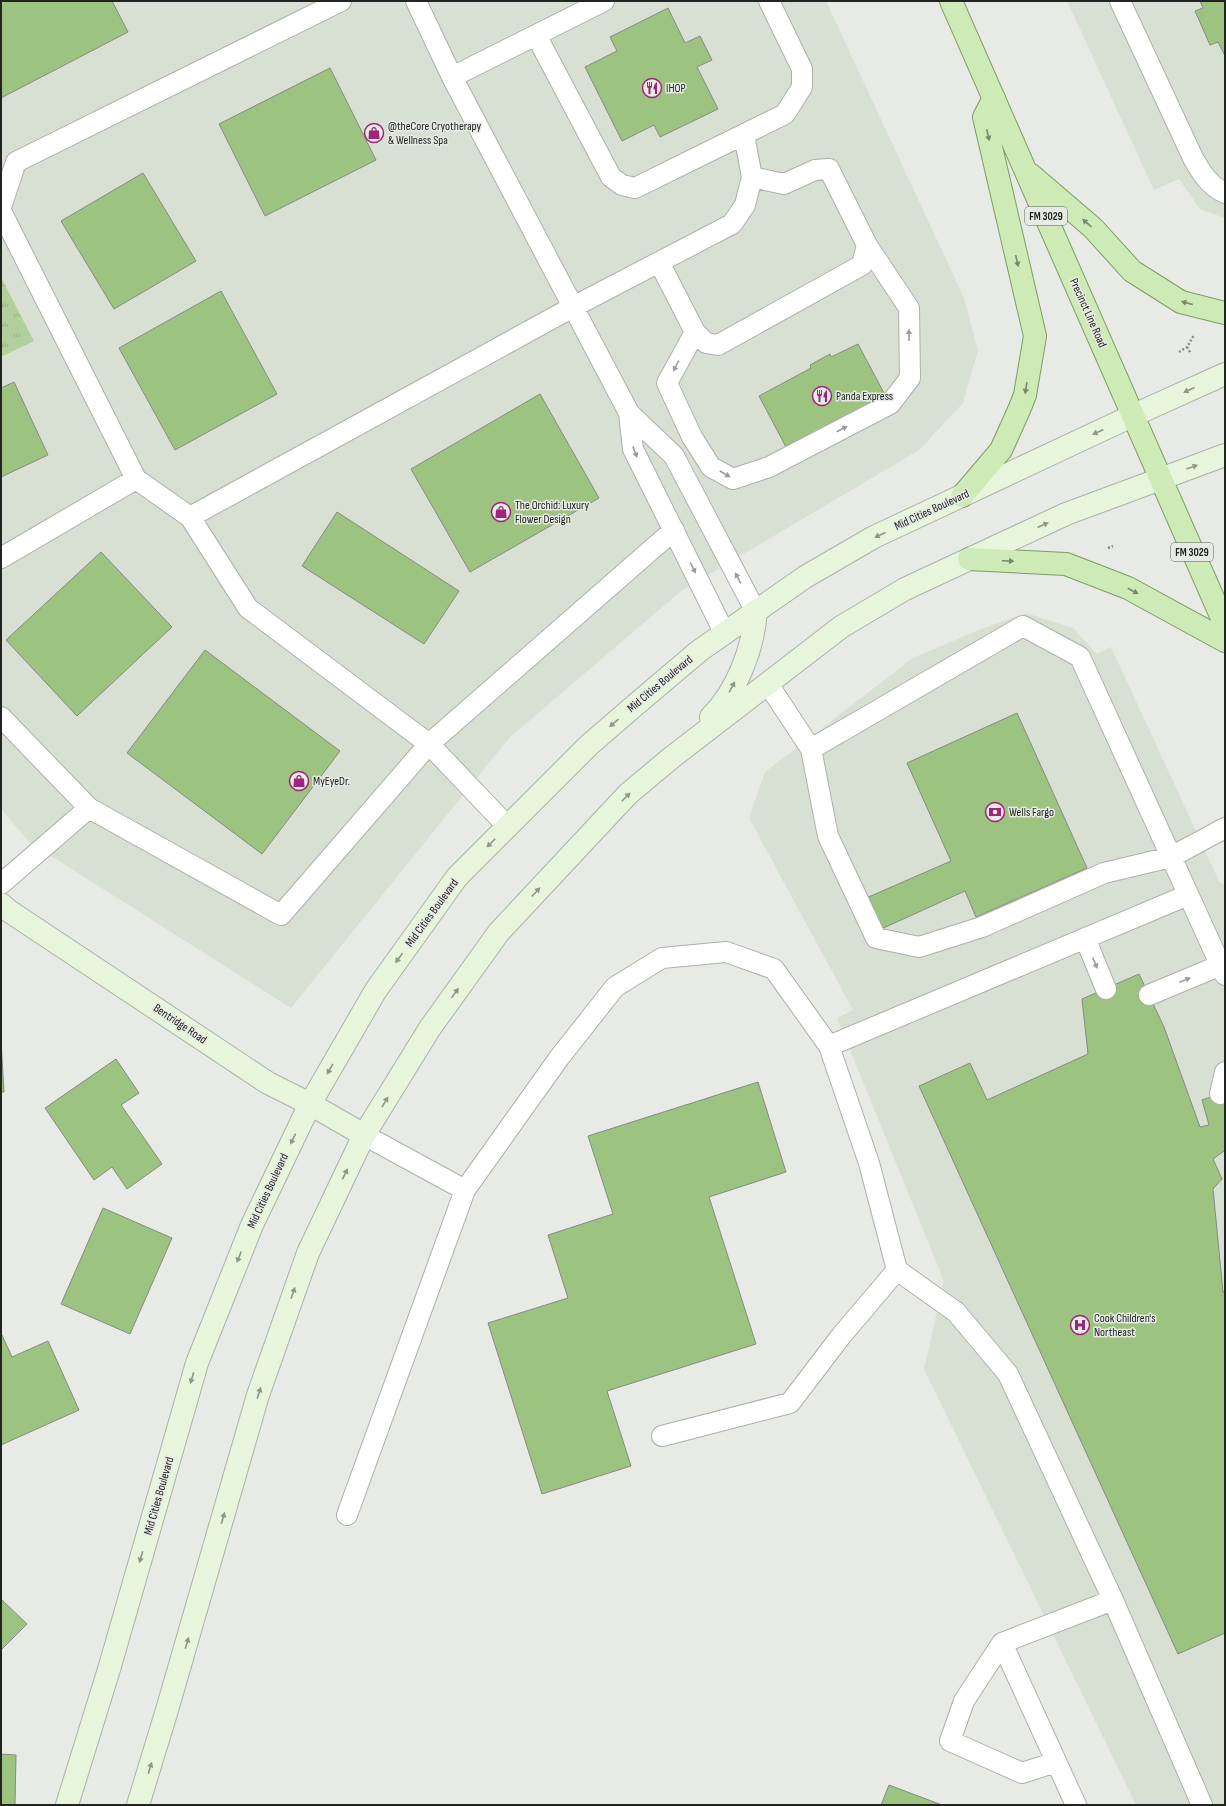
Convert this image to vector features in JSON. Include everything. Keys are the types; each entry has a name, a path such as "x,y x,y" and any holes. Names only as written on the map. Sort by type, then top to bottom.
{"main road":[{"name":"Precinct Line Road","path":"950,1 1134,415 1160,479 1225,625"},
{"path":"962,496 1001,450 1025,395 1035,336 984,118 994,98"},
{"path":"1025,170 1093,228 1132,271 1181,302 1225,313"},
{"name":"Mid Cities Boulevard","path":"67,1805 110,1666 197,1363 252,1225 310,1104 376,990 457,878 589,745 699,651 805,577 874,537 1225,374"},
{"path":"138,1805 170,1703 258,1395 308,1253 364,1135 430,1028 499,932 628,794 671,758 841,628 905,589 1066,514 1225,455"},
{"path":"969,559 1066,564 1128,588 1225,642"},
{"path":"671,758 722,706 737,678 750,644 756,612"},
{"name":"Bentridge Road","path":"1,904 268,1083 310,1104 364,1135"}],"lane":[{"path":"1,207 16,162 341,1"},
{"path":"416,1 452,77 629,413 674,456 756,612"},
{"path":"452,77 604,1"},
{"path":"536,35 611,177 622,185 635,188 785,114 802,87 802,69 769,1"},
{"path":"1120,1 1193,158 1204,177 1220,191 1225,193"},
{"path":"190,517 573,307 732,224 745,205 752,177 744,135"},
{"path":"695,332 667,383 692,437 711,466 733,479 769,467 890,404 910,378 909,308 867,245 829,169 815,170 784,184 752,177"},
{"path":"1,211 136,479 190,517 248,608 429,744 508,827"},
{"path":"659,262 695,332 706,343 718,345 862,265 867,245"},
{"path":"629,413 633,449 725,634"},
{"path":"1,558 136,479"},
{"path":"1,717 89,808 281,915 429,744 674,530"},
{"path":"812,750 1023,626 1080,657 1223,970 1149,995"},
{"path":"768,684 812,750 828,836 876,938 919,947 982,927 1104,873 1171,857 1225,828"},
{"path":"1,884 89,808"},
{"path":"829,1046 1188,895"},
{"path":"1085,938 1106,989"},
{"path":"347,1515 465,1190 559,1058 615,987 662,958 726,952 774,969 829,1046 869,1163 897,1270 956,1312 1008,1374 1113,1600 1202,1805"},
{"path":"1220,1094 1225,1072"},
{"path":"364,1135 465,1190"},
{"path":"662,1436 790,1403 840,1336 897,1270"},
{"path":"1056,1762 1022,1774 950,1741 964,1701 1002,1643 1113,1600"},
{"path":"1002,1643 1076,1805"}],"path":[{"path":"1179,352 1188,347 1197,328"},
{"path":"1188,347 1191,354"}],"shaded area":[{"path":"1,1 826,1 964,298 978,350 963,403 919,450 681,591 509,738 291,1008 29,842 1,809 1,357 34,341 1,277"},
{"path":"1067,1 1225,1 1225,218 1200,209 1179,179 1154,190"},
{"name":"Cook Children's Northeast","path":"1026,613 1073,628 1097,654 1111,647 1220,883 1225,884 1225,1805 1136,1805 924,1369 944,1281 837,1018 853,1010 749,818 765,772 913,658 979,630"}],"green space":[{"path":"1,277 34,341 1,357"}],"building":[{"path":"1,1 112,1 128,32 1,98"},
{"path":"1200,1 1225,1 1225,56 1218,42 1210,45 1195,11 1203,8"},
{"name":"IHOP","path":"668,8 685,43 700,36 712,60 697,67 718,109 660,137 654,125 622,141 585,67 617,51 610,37"},
{"path":"330,68 376,160 265,216 219,124"},
{"path":"143,173 196,261 114,309 61,221"},
{"path":"221,291 277,394 175,450 119,348"},
{"name":"Panda Express","path":"858,344 885,395 786,447 759,396 811,368 810,365 830,354 831,357"},
{"path":"14,382 48,455 1,477 1,388"},
{"path":"540,394 599,498 470,572 411,469"},
{"path":"337,512 459,591 424,644 302,566"},
{"path":"101,552 172,627 77,716 6,640"},
{"path":"205,650 340,751 262,854 127,753"},
{"name":"Wells Fargo","path":"1017,713 1087,868 976,917 965,891 879,930 864,899 951,861 907,763"},
{"path":"1139,974 1164,1027 1200,1127 1209,1125 1202,1100 1225,1092 1225,1152 1224,1151 1213,1159 1222,1179 1213,1189 1223,1292 1225,1291 1225,1633 1178,1654 919,1086 970,1063 987,1100 1088,1054 1082,999"},
{"path":"1,1040 4,1092 1,1092"},
{"path":"116,1059 139,1093 121,1105 162,1164 127,1189 112,1167 94,1180 45,1108"},
{"path":"758,1082 786,1172 709,1197 756,1344 607,1391 631,1466 542,1494 488,1323 568,1298 548,1235 613,1214 588,1136"},
{"path":"103,1208 172,1238 130,1334 61,1304"},
{"path":"1,1335 12,1357 48,1341 79,1410 1,1445"},
{"path":"1,1599 27,1624 1,1650"},
{"path":"1,1754 16,1755 15,1805 1,1805"},
{"path":"889,1785 942,1805 881,1805"}],"place":[{"name":"IHOP","path":"652,88"},
{"name":"@theCore Cryotherapy & Wellness Spa","path":"374,133"},
{"name":"Panda Express","path":"822,396"},
{"name":"The Orchid: Luxury Flower Design","path":"501,512"},
{"name":"MyEyeDr.","path":"299,781"},
{"name":"Wells Fargo","path":"995,812"},
{"name":"Cook Children's Northeast","path":"1080,1325"}]}
